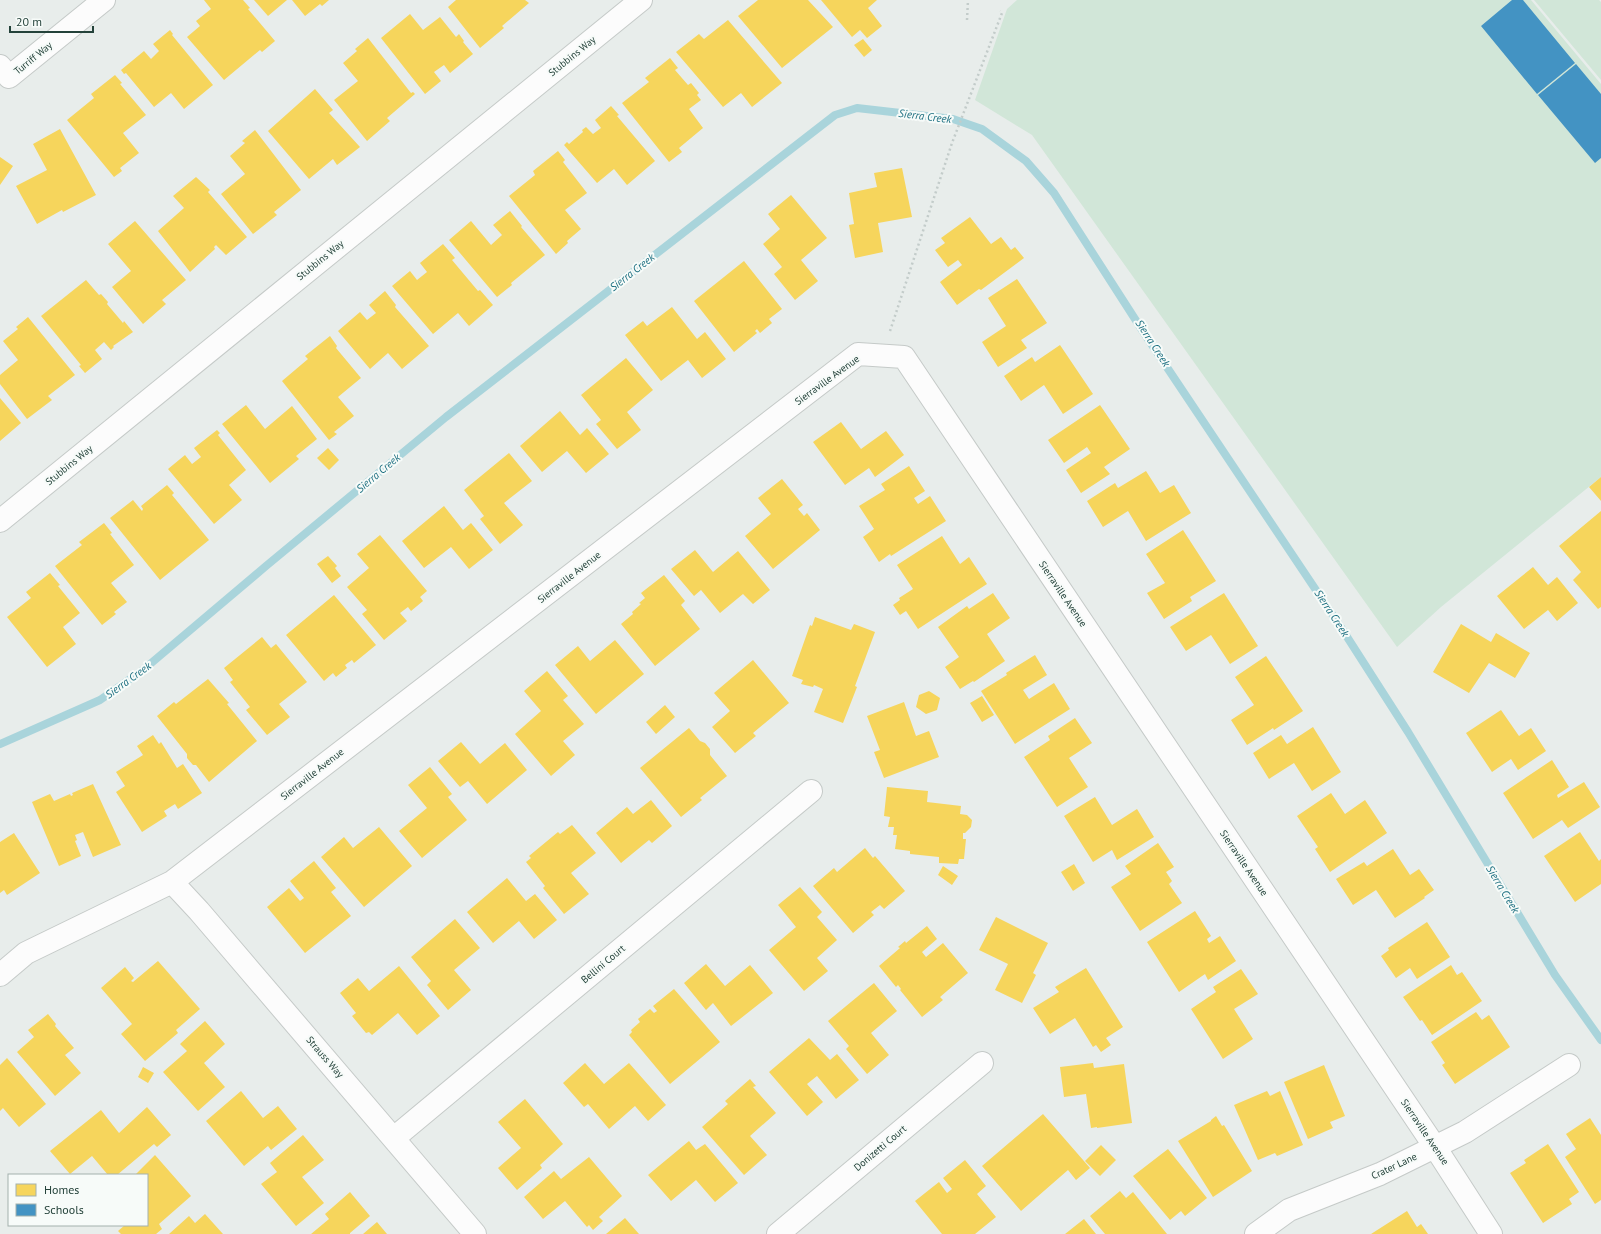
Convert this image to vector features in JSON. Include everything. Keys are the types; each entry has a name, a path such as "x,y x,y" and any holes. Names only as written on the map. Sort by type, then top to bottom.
{"street":[{"name":"Turriff Way","path":"0,66 9,77 104,0"},
{"name":"Stubbins Way","path":"0,521 641,0"},
{"name":"Sierraville Avenue","path":"0,975 26,953 172,882 858,354 904,357 1435,1147 1491,1234"},
{"name":"Bellini Court","path":"394,1138 812,791"},
{"name":"Strauss Way","path":"172,882 199,911 476,1234"},
{"name":"Donizetti Court","path":"778,1234 982,1063"},
{"name":"Crater Lane","path":"1256,1234 1289,1210 1380,1174 1465,1132 1569,1065"}],"path":[{"path":"967,20 968,0"},
{"path":"882,356 952,142 1002,14 1000,11"}],"green space":[{"path":"1017,0 1531,0 1601,84 1601,477 1441,607 1397,647 1032,135 975,100 1007,9"},
{"path":"1534,0 1599,0 1601,2 1601,80"}],"building: Homes":[{"path":"204,0 243,0 250,8 248,9 275,41 262,52 260,50 224,80 187,37 200,26 196,21 211,9"},
{"path":"254,0 287,0 268,16"},
{"path":"292,0 329,0 322,6 320,4 305,16"},
{"path":"456,0 525,0 529,3 502,26 504,28 480,48 448,7"},
{"path":"758,0 808,0 833,27 782,68 738,16"},
{"path":"821,0 877,0 868,8 882,26 867,38 860,30 852,37"},
{"path":"410,14 423,30 440,17 456,37 459,34 464,41 463,42 473,54 450,73 444,65 434,72 441,81 425,94 381,38"},
{"path":"728,20 782,83 752,107 741,93 723,107 676,52 699,34 704,39"},
{"path":"170,30 173,34 172,35 213,85 184,109 171,93 154,107 126,73 124,74 121,70 144,51 151,59 159,51 153,44"},
{"path":"368,38 411,93 413,92 415,94 387,118 390,121 367,141 334,100 358,81 343,63 357,51 355,49"},
{"path":"863,39 872,50 864,57 854,45"},
{"path":"670,58 678,68 675,70 688,85 691,83 699,93 697,95 701,100 689,109 703,128 679,148 682,152 669,162 622,103 649,82 645,78"},
{"path":"115,75 122,83 120,84 146,115 123,133 139,153 120,168 122,171 114,177 67,120 94,98 91,94"},
{"path":"315,89 333,110 329,113 360,147 337,165 333,159 309,179 268,131"},
{"path":"611,106 619,115 617,116 655,161 627,185 614,169 597,183 564,145 567,142 569,144 583,132 582,130 586,127 593,134 601,128 595,120"},
{"path":"60,129 96,195 63,212 62,210 37,224 16,186 47,170 33,144"},
{"path":"255,130 301,190 274,212 277,215 253,234 221,194 245,174 230,156 245,143 242,141"},
{"path":"558,151 565,160 563,162 587,193 565,210 581,229 567,241 568,243 556,254 509,196 535,175 533,171"},
{"path":"0,157 13,166 0,185"},
{"path":"902,168 912,217 878,223 883,252 855,258 849,225 854,224 849,193 877,187 874,173"},
{"path":"196,177 210,190 208,192 247,237 226,255 216,245 214,247 215,249 190,272 158,231 184,208 173,196"},
{"path":"791,195 827,238 801,260 818,281 795,300 774,274 782,267 763,244 780,229 768,214"},
{"path":"510,211 522,226 521,227 545,255 511,283 512,285 497,297 449,240 471,221 491,245 502,235 493,225"},
{"path":"970,217 991,244 1001,237 1011,250 1015,247 1024,258 981,290 979,289 957,305 940,282 962,265 958,260 948,267 935,250 945,243 941,238"},
{"path":"135,221 186,280 162,300 166,304 143,324 112,287 131,271 108,244"},
{"path":"443,244 455,258 452,260 478,291 480,290 493,305 469,326 458,313 433,334 392,286 410,271 417,280 427,272 420,263"},
{"path":"744,261 782,309 769,319 772,323 760,333 757,329 755,331 757,333 734,352 694,301"},
{"path":"1017,279 1047,323 1021,340 1027,348 998,367 982,342 1006,326 988,298"},
{"path":"86,280 99,295 101,294 108,302 107,304 123,323 124,321 133,332 113,346 114,347 111,350 104,342 95,350 102,359 85,373 79,366 81,365 41,316"},
{"path":"385,291 396,305 395,307 429,346 402,369 388,353 370,369 338,331 360,312 367,320 376,313 369,305"},
{"path":"672,307 697,339 705,332 726,359 702,378 688,360 661,381 625,335 643,321 647,326"},
{"path":"28,317 75,375 48,396 52,400 27,419 0,384 0,375 18,360 3,341 18,329 16,327"},
{"path":"330,336 337,346 336,348 361,378 338,397 354,416 334,432 337,434 329,440 282,381 308,359 305,356"},
{"path":"1060,345 1093,394 1063,414 1044,385 1021,401 1004,376 1032,357 1035,362"},
{"path":"626,358 653,390 627,412 641,430 617,449 596,424 601,420 581,395"},
{"path":"0,398 21,423 0,441"},
{"path":"246,405 265,429 292,406 317,439 296,456 299,459 270,483 222,424"},
{"path":"1100,405 1130,449 1104,467 1110,474 1081,493 1066,470 1091,453 1087,447 1064,463 1048,440"},
{"path":"560,411 580,435 587,428 609,454 586,473 567,451 542,472 520,446"},
{"path":"841,422 861,449 886,431 904,455 875,477 869,468 845,485 813,442"},
{"path":"217,430 220,433 218,435 246,470 229,485 242,500 214,524 168,469 185,455 192,464 201,457 194,448"},
{"path":"328,448 339,460 329,470 317,458"},
{"path":"509,453 532,481 504,503 523,525 500,544 480,519 484,516 464,490"},
{"path":"909,466 925,491 914,498 918,504 930,496 946,521 879,562 863,537 874,529 859,506 885,490 881,484"},
{"path":"1146,471 1160,493 1174,485 1191,513 1146,541 1128,511 1103,527 1087,501 1115,483 1118,488"},
{"path":"1601,477 1601,501 1589,487"},
{"path":"782,479 803,505 798,509 804,516 807,513 820,530 773,569 745,536 771,514 758,498"},
{"path":"167,485 174,493 172,495 209,540 160,580 110,518 133,500 142,511 143,509 141,506"},
{"path":"444,506 463,530 471,523 493,550 469,569 451,547 424,568 402,541"},
{"path":"1601,511 1601,607 1598,609 1573,580 1581,572 1559,546"},
{"path":"104,523 112,533 110,534 134,565 111,583 127,602 114,612 116,614 102,625 55,566 82,545 79,542"},
{"path":"1183,530 1216,581 1190,597 1192,601 1164,619 1147,593 1165,583 1146,554"},
{"path":"380,535 427,591 420,597 423,601 411,611 408,607 400,613 407,621 384,640 362,614 367,610 347,587 369,568 357,554"},
{"path":"942,536 960,564 969,557 987,584 918,629 906,611 900,615 893,605 900,600 899,598 913,589 897,565"},
{"path":"695,550 713,572 738,551 770,590 753,604 743,594 720,613 701,590 694,596 671,569"},
{"path":"328,556 337,566 335,568 341,576 332,583 317,564"},
{"path":"1533,567 1548,585 1557,577 1578,603 1557,621 1548,610 1524,629 1497,596"},
{"path":"50,573 60,585 58,586 80,613 63,627 76,644 47,667 7,617 31,598 26,592"},
{"path":"664,575 685,601 681,605 700,629 655,666 621,624 633,614 632,612 645,598 641,593"},
{"path":"993,593 1010,618 987,634 1005,661 974,682 973,681 960,689 945,667 959,657 938,627 967,606 969,609"},
{"path":"1224,593 1258,646 1230,664 1211,635 1186,651 1170,627"},
{"path":"334,595 376,645 354,663 352,660 345,665 347,668 336,677 333,673 324,681 286,635"},
{"path":"815,617 851,630 854,624 875,632 855,686 857,687 843,723 814,712 823,689 814,685 813,687 801,684 803,680 792,676 810,625 812,626"},
{"path":"1461,624 1491,642 1496,633 1530,653 1515,678 1489,663 1469,693 1433,672"},
{"path":"262,637 271,648 276,644 307,682 279,704 290,717 267,735 246,710 250,707 230,682 233,680 224,668"},
{"path":"615,640 644,674 596,714 555,665 578,646 590,661"},
{"path":"1035,655 1047,675 1023,690 1029,699 1054,683 1070,709 1015,744 981,691"},
{"path":"1266,656 1303,711 1247,745 1231,720 1254,705 1235,677"},
{"path":"753,660 789,703 753,733 756,736 735,753 712,727 730,711 714,693"},
{"path":"547,671 568,696 563,700 584,724 563,741 575,755 551,776 515,734 541,711 524,691"},
{"path":"208,679 229,703 227,704 257,741 209,782 196,765 193,765 187,758 187,754 157,716 174,702 176,704"},
{"path":"929,691 940,698 937,710 926,714 916,707 919,695"},
{"path":"982,696 994,715 982,722 970,703"},
{"path":"904,702 916,736 929,731 939,757 884,778 874,752 880,750 867,716"},
{"path":"665,705 675,717 656,734 646,722"},
{"path":"1501,710 1519,736 1531,728 1546,751 1518,770 1511,759 1492,772 1466,733"},
{"path":"1075,718 1092,743 1069,758 1088,787 1057,807 1024,757 1050,740 1048,736"},
{"path":"1313,727 1341,772 1312,791 1294,763 1269,779 1253,753 1281,735 1287,744"},
{"path":"689,728 700,741 705,743 710,749 710,755 727,776 700,798 702,800 681,817 640,768"},
{"path":"153,735 159,744 161,742 177,768 183,764 202,793 178,809 175,804 164,811 167,816 142,832 116,792 125,786 116,772 143,755 137,746"},
{"path":"461,742 480,764 505,743 527,770 487,804 468,781 460,787 438,761"},
{"path":"1552,760 1569,787 1557,795 1558,798 1584,782 1600,807 1568,828 1562,820 1533,839 1503,793"},
{"path":"430,767 452,794 448,797 467,820 422,858 399,831 427,808 408,785"},
{"path":"93,784 121,845 93,857 83,832 75,835 77,840 75,841 81,856 59,866 32,802 50,794 54,801 70,794 71,796 73,795 72,793"},
{"path":"887,787 928,791 927,802 961,806 960,814 967,815 972,820 971,827 963,833 963,839 966,839 964,859 959,859 958,864 939,863 939,857 910,854 910,851 895,849 897,835 893,835 894,827 888,827 890,817 884,816"},
{"path":"1331,793 1345,814 1365,800 1387,833 1330,872 1315,849 1318,847 1297,816"},
{"path":"1095,797 1112,825 1137,809 1154,837 1117,860 1112,850 1093,862 1064,816"},
{"path":"651,800 672,826 652,843 649,840 621,863 596,833 627,807 633,814"},
{"path":"572,825 596,853 571,873 589,894 564,914 543,888 545,886 526,862 531,858 529,856 558,832 560,834"},
{"path":"379,827 412,866 364,907 321,857 344,837 353,848"},
{"path":"1580,832 1599,861 1601,859 1601,884 1575,902 1544,856"},
{"path":"14,833 40,873 7,895 4,890 0,893 0,842"},
{"path":"1158,843 1174,867 1166,872 1172,881 1169,884 1182,903 1140,931 1111,887 1131,874 1125,866"},
{"path":"865,848 873,858 875,856 905,891 884,909 880,905 871,912 874,915 853,933 813,886 834,868 837,872"},
{"path":"1393,849 1410,875 1419,869 1434,890 1424,897 1425,898 1395,918 1376,890 1353,905 1336,879 1364,862 1367,866"},
{"path":"314,861 336,888 331,892 351,916 305,953 267,907 289,888 300,901 304,898 290,881"},
{"path":"1074,864 1085,883 1073,891 1061,872"},
{"path":"943,866 958,876 952,885 938,875"},
{"path":"507,878 526,901 535,894 557,920 534,939 519,921 493,943 467,912"},
{"path":"800,887 822,912 817,917 837,940 817,958 828,971 804,991 769,950 796,927 778,905"},
{"path":"1195,911 1211,936 1207,939 1209,943 1220,936 1236,961 1208,980 1205,974 1179,992 1147,942"},
{"path":"996,917 1048,943 1033,973 1036,975 1022,1003 995,990 1008,964 979,950"},
{"path":"455,919 480,948 454,970 471,990 448,1010 427,985 431,981 411,957"},
{"path":"1427,922 1450,957 1417,979 1410,968 1396,978 1381,956 1389,950 1388,948"},
{"path":"927,926 937,939 922,952 926,957 943,943 968,973 940,997 943,1000 922,1017 900,990 901,989 898,985 896,987 879,966 900,948 898,947 905,941 906,943"},
{"path":"158,961 200,1009 176,1030 178,1033 145,1061 121,1034 132,1024 101,988 125,967 134,978 131,981 133,982"},
{"path":"706,964 725,986 750,965 773,993 731,1026 713,1003 706,1010 684,983"},
{"path":"1451,965 1457,975 1462,972 1482,1001 1432,1035 1403,997"},
{"path":"399,966 440,1016 417,1035 398,1013 372,1035 369,1032 366,1033 352,1016 356,1013 340,993 358,978 369,991"},
{"path":"1086,968 1123,1027 1106,1038 1111,1045 1101,1052 1096,1045 1093,1047 1075,1018 1050,1034 1033,1008 1059,992 1055,987"},
{"path":"1241,969 1258,994 1234,1009 1253,1039 1223,1059 1191,1009 1216,992 1213,987"},
{"path":"874,983 897,1011 871,1033 889,1055 867,1074 846,1049 849,1046 828,1021"},
{"path":"674,989 720,1042 670,1084 629,1035 632,1032 631,1030 640,1022 638,1019 650,1009 654,1013 657,1011 653,1006"},
{"path":"1476,1012 1482,1020 1489,1015 1510,1047 1455,1084 1442,1065 1445,1063 1431,1042"},
{"path":"48,1014 56,1024 55,1026 74,1048 65,1055 81,1073 55,1096 17,1052 34,1037 28,1030"},
{"path":"205,1021 225,1044 204,1063 225,1087 198,1111 163,1072 187,1051 180,1044"},
{"path":"809,1038 830,1060 837,1054 859,1080 836,1099 817,1076 807,1084 823,1102 807,1116 769,1072"},
{"path":"7,1058 46,1104 19,1127 3,1108 0,1111 0,1065"},
{"path":"585,1063 604,1084 629,1063 666,1105 648,1121 635,1106 609,1129 588,1104 584,1107 563,1083"},
{"path":"1093,1063 1094,1068 1124,1064 1132,1123 1091,1128 1086,1094 1064,1097 1060,1067"},
{"path":"1324,1065 1345,1116 1330,1122 1333,1128 1308,1139 1284,1082"},
{"path":"143,1067 154,1073 148,1083 138,1077"},
{"path":"750,1079 756,1086 753,1087 776,1113 750,1136 767,1155 744,1175 702,1127 728,1104 725,1101"},
{"path":"241,1091 263,1118 278,1106 297,1129 271,1150 268,1146 244,1166 206,1121"},
{"path":"1267,1091 1270,1096 1280,1091 1303,1145 1277,1156 1275,1153 1258,1160 1234,1105"},
{"path":"525,1099 563,1144 540,1165 542,1168 517,1190 498,1168 521,1148 498,1122"},
{"path":"147,1107 171,1135 157,1147 154,1144 118,1174 107,1174 92,1156 70,1174 50,1151 101,1110 119,1133"},
{"path":"1043,1114 1090,1168 1076,1180 1068,1170 1021,1211 982,1166"},
{"path":"1216,1116 1222,1126 1224,1125 1252,1171 1213,1197 1178,1141 1211,1121"},
{"path":"1590,1118 1601,1135 1601,1200 1595,1204 1565,1157 1576,1149 1566,1134"},
{"path":"303,1135 324,1160 302,1177 324,1203 296,1226 261,1184 277,1172 270,1163"},
{"path":"689,1141 696,1150 705,1144 738,1183 715,1202 696,1180 671,1201 648,1175"},
{"path":"1548,1144 1579,1192 1569,1199 1572,1204 1543,1223 1510,1173 1526,1163 1524,1160"},
{"path":"1101,1145 1116,1160 1100,1176 1085,1161"},
{"path":"1168,1149 1207,1198 1185,1216 1181,1211 1170,1220 1133,1176"},
{"path":"155,1155 191,1196 159,1224 162,1229 156,1234 121,1234 118,1231 124,1226 148,1226 148,1174 136,1174"},
{"path":"589,1157 622,1196 599,1217 603,1221 593,1230 589,1225 587,1227 565,1201 543,1219 524,1197 554,1171 561,1179"},
{"path":"965,1160 986,1186 977,1194 996,1217 975,1234 942,1234 915,1201 939,1182 947,1193 952,1189 943,1178"},
{"path":"1120,1191 1126,1198 1133,1192 1167,1234 1105,1234 1090,1216"},
{"path":"350,1192 370,1216 350,1234 311,1234 329,1219 325,1214"},
{"path":"1407,1211 1417,1227 1421,1224 1428,1234 1371,1234"},
{"path":"205,1214 223,1234 169,1234 189,1216 195,1223"},
{"path":"625,1218 639,1234 606,1234"},
{"path":"1084,1219 1096,1234 1065,1234"},
{"path":"377,1222 387,1234 363,1234"}],"building: Schools":[{"path":"1512,0 1523,0 1575,63 1537,94 1481,26"},
{"path":"1576,64 1601,94 1601,158 1595,163 1538,95"}],"waterway":[{"name":"Sierra Creek","path":"0,744 100,700 143,670 446,417 835,115 857,108 953,119 982,129 1026,161 1054,193 1144,333 1342,629 1408,732 1555,975 1601,1040"}]}
